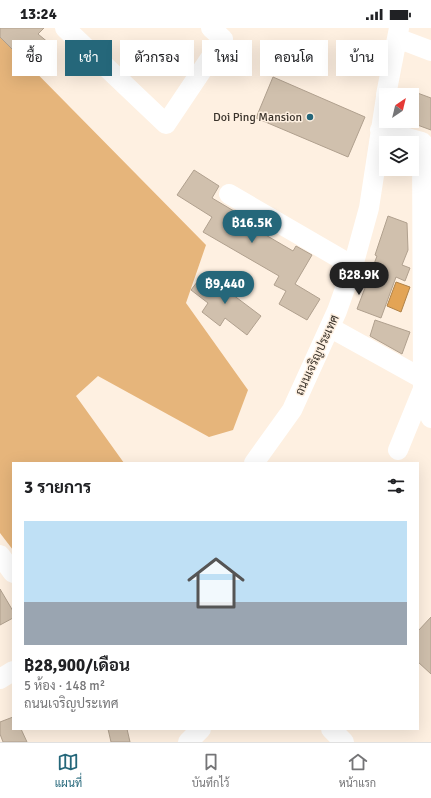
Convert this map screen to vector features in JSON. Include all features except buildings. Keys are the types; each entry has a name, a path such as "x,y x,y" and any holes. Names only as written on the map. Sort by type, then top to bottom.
{"street":[{"path":"65,28 166,124 222,39 212,28"},
{"path":"398,33 431,51"},
{"name":"ถนนเจริญประเทศ","path":"388,88 398,33"},
{"path":"380,130 422,142 423,384 424,402 431,418"},
{"name":"ถนนเจริญประเทศ","path":"255,462 292,410 331,328 353,266 369,208 380,130"},
{"path":"229,194 353,266"},
{"path":"331,328 423,384"},
{"path":"398,450 423,384"},
{"path":"0,555 12,572"},
{"path":"0,679 12,672"},
{"path":"188,742 200,730"},
{"path":"332,730 344,742"}],"shaded area":[{"path":"0,36 12,48 12,76 39,76 206,245 186,303 248,390 233,430 209,437 98,376 76,396 123,462 12,462 12,549 0,533"},
{"path":"396,282 410,287 401,312 387,306"}],"place":[{"name":"Doi Ping Mansion","path":"310,117"}]}
